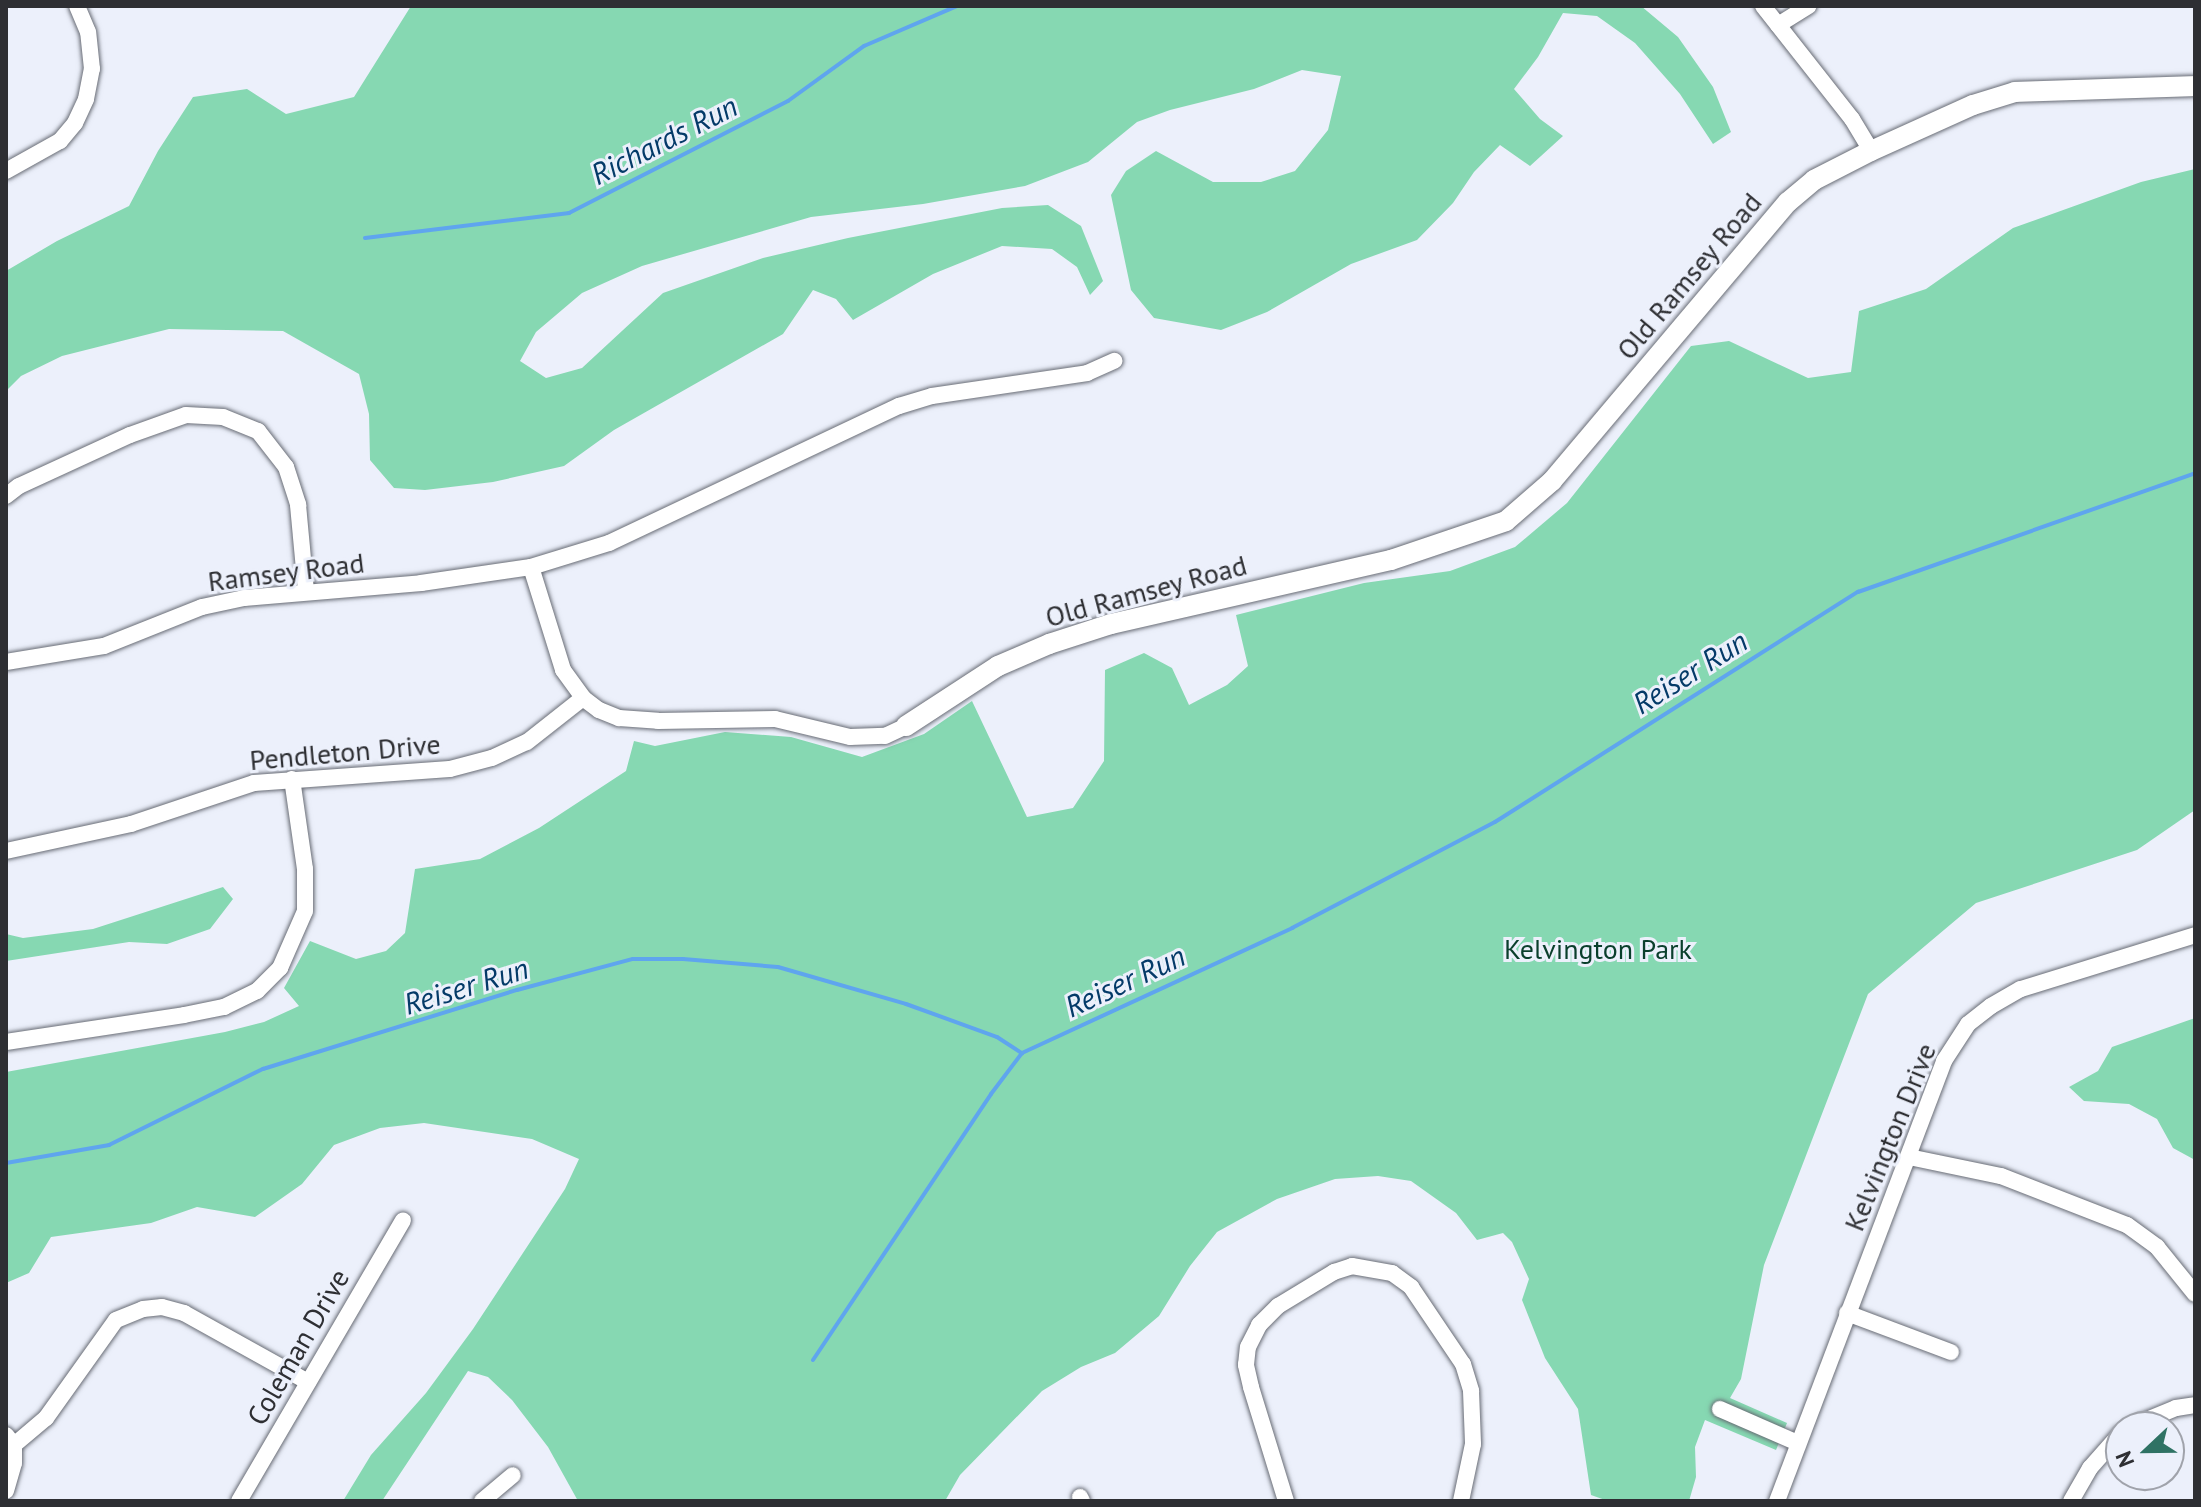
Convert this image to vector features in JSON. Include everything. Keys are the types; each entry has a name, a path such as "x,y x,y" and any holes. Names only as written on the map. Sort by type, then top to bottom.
{"street":[{"path":"6,171 60,141 75,123 86,99 92,69 90,46 82,11 77,6"},
{"path":"1763,6 1852,119 1871,151"},
{"path":"1778,25 1808,6"},
{"name":"Old Ramsey Road","path":"531,567 553,646 563,670 583,698 599,710 619,718 658,721 775,719 865,737 885,736 906,726 998,666 1049,644 1111,624 1391,560 1506,521 1552,481 1788,202 1814,180 1871,151 1973,105 2015,92 2195,86"},
{"path":"531,567 609,543 899,406 932,396 1087,373 1114,361"},
{"path":"6,496 130,435 186,415 223,417 258,431 286,467 298,505 306,591"},
{"name":"Ramsey Road","path":"6,662 104,646 202,607 244,598 463,579 531,567"},
{"name":"Pendleton Drive","path":"6,851 131,824 254,783 450,769 492,758 527,742 583,698"},
{"path":"6,1042 224,1007 257,991 280,968 305,911 305,869 292,779"},
{"name":"Kelvington Drive","path":"1777,1501 1944,1061 1968,1024 2021,989 2195,935"},
{"path":"1909,1157 2001,1176 2127,1225 2157,1247 2194,1287"},
{"name":"Coleman Drive","path":"239,1501 403,1220"},
{"path":"1286,1501 1251,1387 1246,1365 1248,1347 1259,1325 1278,1306 1334,1272 1352,1266 1392,1273 1411,1287 1463,1364 1471,1391 1473,1444 1461,1501"},
{"path":"6,1491 13,1471 10,1440 46,1418 116,1320 143,1309 162,1307 184,1313 308,1382"},
{"path":"1847,1313 1951,1352"},
{"path":"2169,1411 2195,1405"},
{"path":"1720,1409 1798,1443"},
{"path":"2071,1501 2090,1468 2105,1451"},
{"path":"482,1501 513,1475"}],"green space":[{"path":"411,6 1641,6 1678,37 1713,87 1731,132 1713,144 1680,94 1635,43 1597,16 1563,13 1538,57 1514,89 1540,119 1563,136 1530,166 1500,145 1474,172 1453,203 1417,240 1351,264 1267,312 1221,330 1154,318 1131,290 1111,195 1126,171 1156,151 1213,182 1261,182 1295,171 1328,130 1341,76 1302,70 1254,89 1170,110 1137,122 1088,162 1025,186 923,204 811,217 642,266 582,293 536,332 520,361 546,378 582,368 663,293 763,258 1002,208 1048,205 1081,226 1103,281 1090,295 1077,267 1052,249 1002,246 933,274 853,320 836,299 813,290 783,334 614,430 564,466 493,482 425,490 394,488 370,460 369,414 359,374 283,331 169,329 62,356 21,376 6,391 6,271 57,241 129,206 158,151 193,97 247,89 286,114 354,97"},
{"name":"Kelvington Park","path":"2195,169 2195,810 2137,850 1976,903 1868,994 1764,1265 1741,1379 1730,1398 1787,1423 1776,1450 1705,1420 1695,1447 1696,1477 1689,1501 1608,1501 1591,1495 1578,1409 1545,1358 1522,1300 1529,1279 1512,1242 1503,1233 1477,1240 1456,1213 1411,1181 1378,1176 1335,1179 1277,1199 1217,1232 1190,1266 1159,1316 1115,1353 1081,1367 1042,1391 960,1475 945,1501 578,1501 548,1447 512,1400 488,1377 468,1371 382,1501 343,1501 371,1455 426,1393 473,1329 565,1189 579,1159 532,1139 424,1123 380,1128 334,1145 302,1184 255,1217 197,1207 151,1223 51,1237 29,1273 6,1283 6,1072 225,1032 264,1022 299,1006 284,988 310,941 356,959 386,951 405,933 415,869 480,859 539,828 626,771 634,741 655,746 725,732 791,737 862,757 924,734 972,701 1027,817 1073,808 1104,761 1105,670 1144,653 1172,668 1189,705 1227,685 1248,666 1236,615 1364,583 1450,571 1515,547 1567,503 1691,346 1729,341 1808,378 1851,372 1859,311 1926,289 2013,228 2141,182"},
{"path":"223,887 233,899 210,929 167,944 129,942 6,961 6,934 23,938 93,929"},
{"path":"2195,1018 2195,1160 2173,1148 2157,1119 2129,1104 2084,1101 2069,1087 2098,1071 2112,1047"}],"waterway":[{"name":"Richards Run","path":"365,238 569,213 788,101 864,46 957,6"},
{"name":"Reiser Run","path":"813,1360 991,1094 1022,1053 1292,928 1495,822 1858,592 2195,473"},
{"name":"Reiser Run","path":"6,1163 109,1145 263,1069 517,990 633,959 683,959 778,967 906,1004 997,1037 1022,1053"}]}
